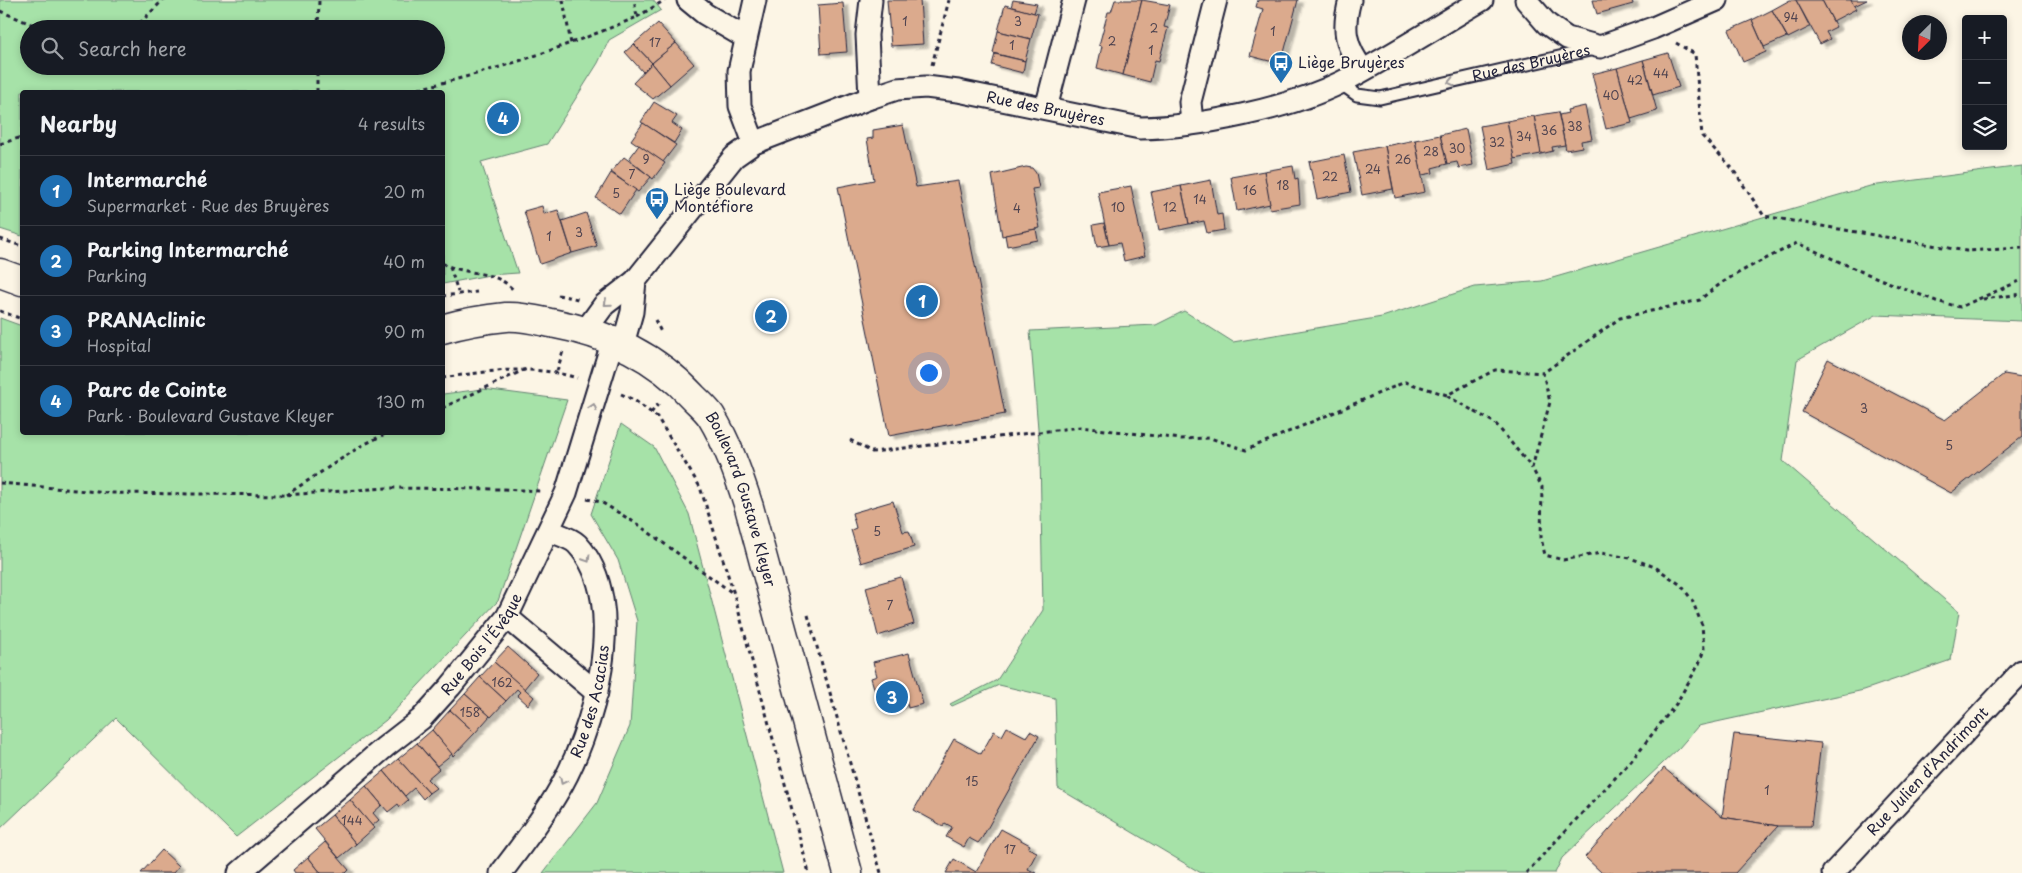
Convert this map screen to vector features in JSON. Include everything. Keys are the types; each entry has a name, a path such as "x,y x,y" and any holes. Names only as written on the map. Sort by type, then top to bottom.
{"street":[{"path":"688,0 705,14 746,38"},
{"path":"754,143 740,106 739,71 755,0"},
{"path":"870,98 867,35 871,0"},
{"path":"1046,108 1074,0"},
{"path":"1192,123 1190,102 1216,0"},
{"path":"1350,0 1344,21 1350,52 1363,70"},
{"name":"Rue des Bruyères","path":"585,331 604,305 636,281 734,156 754,143 870,98 897,89 926,87 958,91 1140,128 1163,128 1250,112 1306,97 1340,83 1482,0"},
{"path":"1526,0 1547,24 1567,38 1600,47"},
{"name":"Rue des Bruyères","path":"1600,47 1653,28 1718,0"},
{"path":"0,273 20,280"},
{"name":"Rue Bois l'Évêque","path":"239,873 420,719 450,687 507,617 550,531 566,493 600,385 632,312 636,281"},
{"name":"Boulevard Gustave Kleyer","path":"445,328 468,322 508,317 538,320 585,331 618,342 659,365 678,380 710,415 740,478 848,873"},
{"name":"Rue des Acacias","path":"501,873 557,795 581,742 597,693 605,647 603,605 595,574 576,543 550,531"},
{"path":"507,617 597,693"},
{"name":"Rue Julien d'Andrimont","path":"1833,873 2022,671"}],"lane":[{"name":"Rue des Bruyères","path":"1340,83 1357,95 1380,98 1600,47"}],"path":[{"path":"143,20 163,0"},
{"path":"318,20 319,0"},
{"path":"563,0 571,44"},
{"path":"634,0 637,17"},
{"path":"413,90 454,82 571,44 637,17 665,0"},
{"path":"926,87 950,0"},
{"path":"0,11 22,20"},
{"path":"1653,28 1695,54 1702,136 1732,168 1764,216 1966,251 2022,248"},
{"path":"317,75 317,90"},
{"path":"0,144 20,138"},
{"path":"0,239 20,245"},
{"path":"1447,395 1495,370 1543,373 1620,318 1700,300 1709,291 1797,243 1936,301 1960,308 2022,280"},
{"path":"445,264 499,278 508,283 514,291"},
{"path":"445,295 458,292 450,267"},
{"path":"1978,300 2022,294"},
{"path":"0,311 20,318"},
{"path":"445,407 528,368"},
{"path":"445,378 528,368 557,371 600,385 634,400 657,417 700,486 734,594 809,873"},
{"path":"1532,468 1550,402 1543,373"},
{"path":"850,440 872,452 1081,426 1181,439 1210,438 1246,450 1405,382 1447,395 1494,423 1532,468 1542,487 1541,538 1545,555 1563,560 1601,553 1630,558 1655,567 1681,585 1692,600 1702,625 1704,649 1699,664 1670,712 1631,761 1526,873"},
{"path":"285,495 361,446 383,435"},
{"path":"0,483 108,493 285,495 386,488 502,489 566,493 601,502 637,524 734,594"}],"green space":[{"path":"0,0 653,0 661,10 609,40 598,63 547,144 481,162 518,273 489,275 445,284 445,90 20,90 20,235 0,229"},
{"path":"2022,166 2022,321 1876,315 1797,360 1783,461 1959,612 1951,660 1864,690 1698,726 1679,748 1562,858 1555,873 1201,873 1058,788 1055,698 999,685 952,706 950,704 997,680 1043,610 1040,453 1030,331 1156,325 1184,311 1233,342 1382,317 1475,287 1542,281 1870,186"},
{"path":"0,318 20,325 20,435 445,435 445,394 483,389 567,400 498,601 386,720 236,837 116,718 0,829"},
{"path":"621,424 654,447 689,514 783,873 543,873 597,803 630,726 637,621 618,560 591,514"}],"building":[{"path":"887,0 920,0 923,44 891,46"},
{"path":"1013,0 1037,4 1034,13 1011,7"},
{"path":"1115,0 1142,0 1123,75 1097,68 1102,46 1099,45 1108,12 1111,12"},
{"path":"1142,0 1170,5 1164,27 1168,28 1159,61 1155,60 1150,82 1123,75"},
{"path":"1258,0 1298,0 1281,64 1250,56 1263,9 1256,7"},
{"path":"1593,0 1632,0 1633,4 1597,14"},
{"path":"1790,0 1796,0 1810,27 1788,38 1772,10"},
{"path":"1796,0 1822,0 1836,27 1826,32 1830,39 1820,44"},
{"path":"1822,0 1851,0 1856,9 1833,21"},
{"path":"1851,0 1867,0 1854,6"},
{"path":"843,3 847,52 821,54 818,5"},
{"path":"1005,5 1038,14 1031,39 998,31"},
{"path":"1772,10 1787,37 1764,47 1752,20"},
{"path":"1752,20 1766,52 1743,62 1729,30"},
{"path":"658,23 676,43 652,63 634,44"},
{"path":"998,31 1031,39 1025,61 993,53"},
{"path":"676,43 694,64 670,85 652,63"},
{"path":"634,44 652,63 643,72 625,52"},
{"path":"1668,53 1679,87 1653,95 1643,60"},
{"path":"995,54 1025,61 1023,73 992,65"},
{"path":"1643,60 1657,111 1631,119 1617,68"},
{"path":"652,63 670,85 653,99 633,83"},
{"path":"1617,68 1632,123 1606,129 1592,74"},
{"path":"654,102 677,116 672,123 682,130 674,143 641,122"},
{"path":"1585,106 1592,139 1581,141 1582,147 1566,150 1559,115 1568,113 1567,110"},
{"path":"1558,112 1565,145 1552,147 1553,151 1541,154 1534,116"},
{"path":"1534,116 1541,154 1514,159 1507,121"},
{"path":"1507,121 1515,164 1489,170 1480,126"},
{"path":"643,123 676,145 663,162 631,140"},
{"path":"903,125 916,187 958,181 1005,414 889,436 838,187 874,180 867,139 873,138 873,130"},
{"path":"1466,129 1473,165 1459,168 1457,162 1447,164 1440,135"},
{"path":"1440,135 1447,164 1432,168 1433,173 1422,175 1415,140"},
{"path":"1415,140 1425,192 1395,198 1385,146"},
{"path":"639,145 665,163 653,179 629,159"},
{"path":"1385,146 1393,189 1362,195 1353,152"},
{"path":"1344,155 1351,192 1317,199 1309,162"},
{"path":"624,157 651,177 638,192 611,172"},
{"path":"1293,166 1295,179 1298,178 1300,204 1270,209 1264,171"},
{"path":"1026,167 1032,168 1036,173 1039,188 1032,189 1040,228 1002,236 992,175"},
{"path":"1264,171 1270,204 1237,211 1231,177"},
{"path":"611,173 636,190 620,214 596,198"},
{"path":"1211,180 1217,215 1222,214 1224,230 1207,233 1204,221 1189,224 1181,186"},
{"path":"1131,186 1145,256 1124,261 1120,243 1109,245 1098,192"},
{"path":"1181,186 1189,224 1159,230 1151,192"},
{"path":"542,206 544,214 558,210 572,253 540,264 524,211"},
{"path":"586,213 597,246 572,253 562,221"},
{"path":"1104,223 1109,245 1097,247 1093,225"},
{"path":"1036,229 1038,240 1007,246 1005,235"},
{"path":"1828,359 1945,420 2004,374 2022,377 2022,437 1951,493 1802,412"},
{"path":"893,501 903,532 909,531 914,547 861,563 851,530 856,528 852,513"},
{"path":"901,577 914,624 878,636 866,587"},
{"path":"508,647 537,673 524,689 494,662"},
{"path":"909,653 923,704 908,708 907,703 886,709 883,696 877,698 871,678 877,676 873,662"},
{"path":"494,662 534,697 528,705 517,695 520,692 517,689 506,701 480,677"},
{"path":"480,677 506,701 491,717 465,694"},
{"path":"465,694 490,716 475,733 450,710"},
{"path":"450,710 475,733 453,756 432,730"},
{"path":"1007,727 1026,737 1030,731 1039,736 982,838 978,843 969,838 964,847 946,837 952,827 945,823 943,826 914,810 954,739 981,754 994,731 1002,736"},
{"path":"432,730 452,754 437,766 417,743"},
{"path":"1734,734 1821,743 1811,826 1778,826 1722,817"},
{"path":"417,743 439,769 427,779 436,788 429,793 398,759"},
{"path":"398,759 429,793 423,799 414,788 405,796 384,771"},
{"path":"1664,768 1722,817 1778,826 1735,873 1602,873 1585,857"},
{"path":"384,771 408,800 400,807 398,804 388,812 366,786"},
{"path":"366,786 382,805 373,813 379,820 372,826 350,800"},
{"path":"350,800 374,828 356,844 332,815"},
{"path":"332,815 356,844 339,858 315,829"},
{"path":"1001,829 1030,845 1028,848 1037,852 1028,869 1036,873 946,873 954,859 976,872"},
{"path":"325,842 349,870 346,873 321,873 308,857"},
{"path":"162,850 179,866 173,873 141,873"},
{"path":"308,857 321,873 295,873 293,870"}],"place":[{"name":"Liège Bruyères","path":"1281,84"},
{"name":"Parc de Cointe","path":"503,118"},
{"name":"Liège Boulevard Montéfiore","path":"657,220"},
{"name":"Intermarché","path":"922,301"},
{"name":"Parking Intermarché","path":"771,316"},
{"name":"PRANAclinic","path":"892,697"}]}
